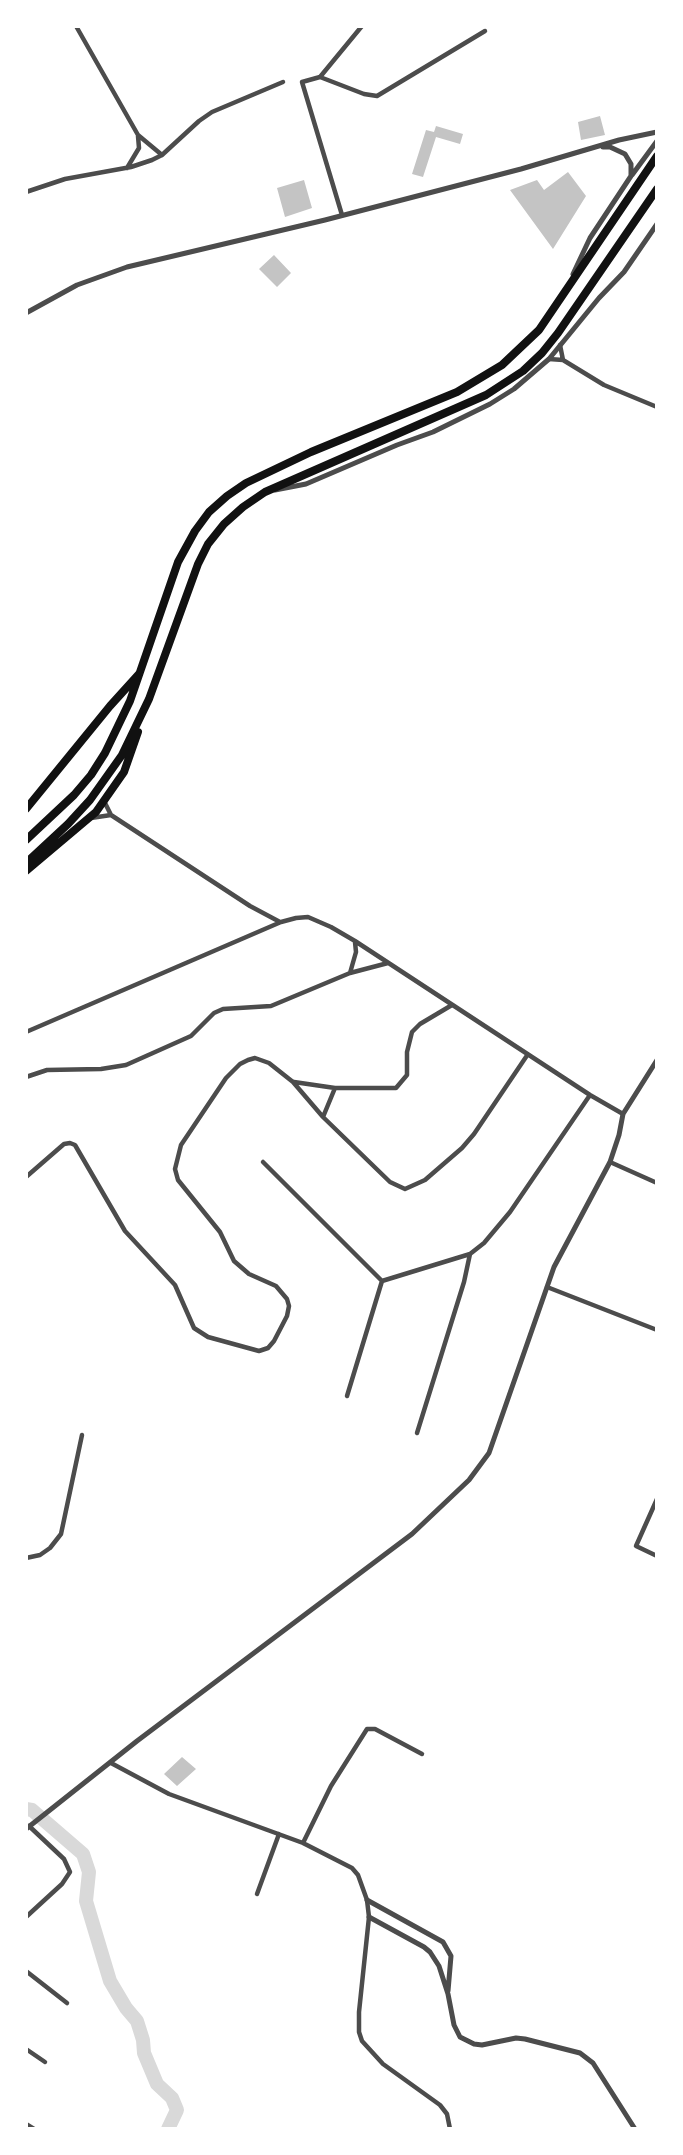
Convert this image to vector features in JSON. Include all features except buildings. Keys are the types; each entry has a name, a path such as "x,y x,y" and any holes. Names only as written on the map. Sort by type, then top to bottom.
{"highway":[{"path":"26,840 74,795 91,775 119,728 178,562 209,512 246,483 311,452 457,392 519,351 539,330 657,156"},
{"path":"26,871 87,820 124,772 188,587 208,544 224,524 265,492 486,395 523,371 558,333 657,189"},
{"path":"26,809 141,672"},
{"path":"26,863 90,800 122,755 149,699"}],"street":[{"path":"76,26 138,135 162,155"},
{"path":"342,215 302,82 320,77 362,26"},
{"path":"320,77 364,94 377,96 485,31"},
{"path":"26,192 65,179 127,168 162,155 212,112 283,82"},
{"path":"26,314 51,298 102,274 342,215 657,132"},
{"path":"127,168 139,148 138,135"},
{"path":"566,289 593,232 657,141"},
{"path":"600,146 625,154 631,164 631,176"},
{"path":"265,492 306,484 433,432 503,396 549,359 624,272 657,224"},
{"path":"561,345 564,360"},
{"path":"549,359 564,360 604,385 657,407"},
{"path":"104,801 111,815 250,906 281,922"},
{"path":"87,820 111,815"},
{"path":"26,1032 281,922 308,917 355,941 623,1114"},
{"path":"350,973 356,952 355,941"},
{"path":"26,1077 47,1070 101,1069 126,1065 185,1040 214,1013 223,1009 271,1006 350,973 388,963"},
{"path":"293,1082 335,1088 396,1088 407,1075 412,1032 420,1024 452,1005"},
{"path":"26,1177 64,1144 75,1145 125,1231 176,1285 194,1328 208,1337 259,1351 268,1348 274,1341 287,1317 287,1299 276,1286 249,1274 234,1261 220,1232 177,1180 177,1157 181,1145 226,1078 240,1064 255,1058 281,1071 323,1117 390,1182 405,1189 425,1180 474,1134 528,1054"},
{"path":"26,1917 62,1884 70,1872 64,1859 30,1826 137,1741 402,1542 469,1480 488,1453 558,1258 610,1162 623,1114 657,1060"},
{"path":"323,1117 335,1088"},
{"path":"382,1281 470,1254 484,1243 510,1212 590,1095"},
{"path":"610,1162 657,1183"},
{"path":"263,1163 382,1281"},
{"path":"416,1433 464,1282 470,1254"},
{"path":"347,1396 382,1281"},
{"path":"547,1287 657,1331"},
{"path":"26,1558 40,1555 50,1548 61,1534 82,1435"},
{"path":"657,1499 636,1546 657,1556"},
{"path":"303,1843 331,1786 367,1729 374,1729 422,1754"},
{"path":"111,1763 169,1794 303,1843 352,1868 358,1875 367,1900 369,1917 359,2012 362,2041 383,2064 440,2105 447,2114 450,2129"},
{"path":"257,1894 279,1834"},
{"path":"367,1900 443,1942 451,1956 448,1994"},
{"path":"369,1917 430,1952 439,1966 456,2031 466,2041 482,2045 516,2038 525,2039 564,2048 587,2057 635,2129"},
{"path":"26,1971 67,2003"},
{"path":"26,2049 45,2062"},
{"path":"26,2124 34,2129"}],"waterway":[{"path":"26,1809 32,1810 83,1854 89,1872 86,1901 110,1981 137,2021 144,2053 157,2084 172,2098 177,2110 168,2129"}]}
